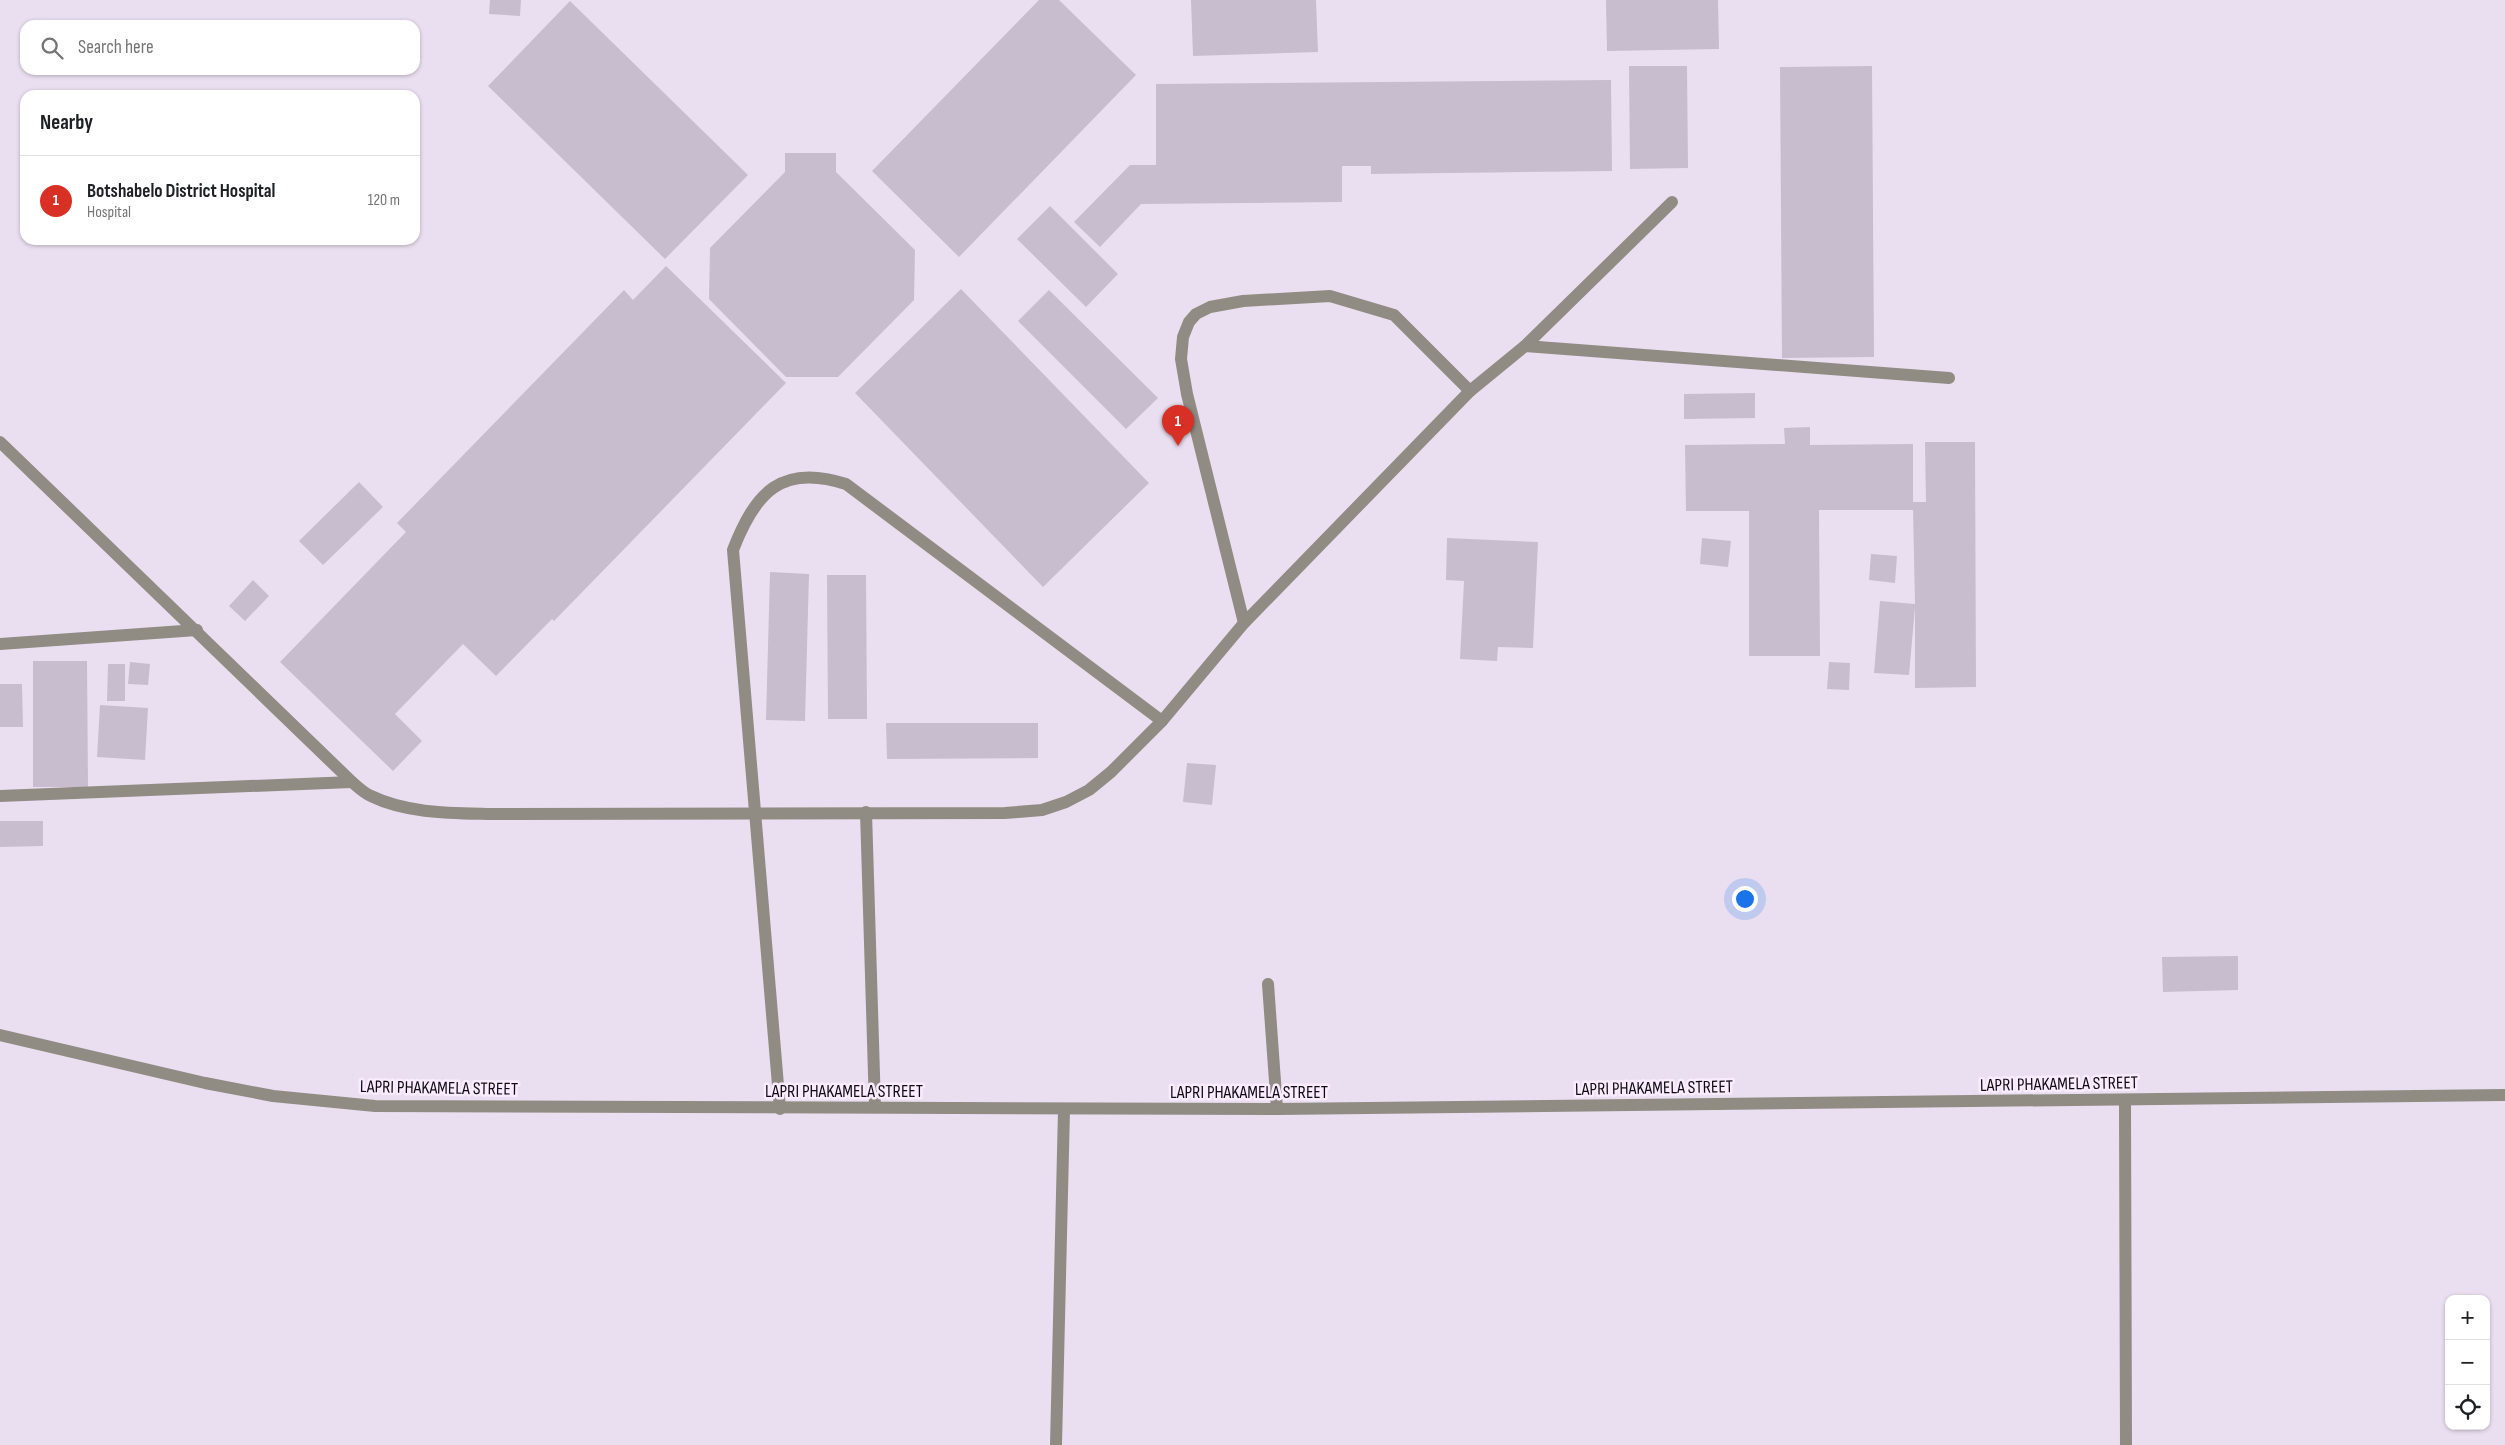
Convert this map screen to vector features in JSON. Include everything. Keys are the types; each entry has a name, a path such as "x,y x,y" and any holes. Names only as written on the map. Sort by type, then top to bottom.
{"street":[{"path":"0,442 197,630 352,782 371,796 402,805 439,812 1005,813 1042,810 1089,790 1162,721 1244,623 1470,391 1525,346 1672,202"},
{"path":"1244,623 1187,394 1181,359 1183,336 1188,322 1196,314 1210,307 1243,301 1330,296 1394,315 1470,391"},
{"path":"1525,346 1949,378"},
{"path":"0,457 14,456"},
{"path":"780,1109 733,550 745,520 760,499 780,484 802,477 824,477 846,484 1162,721"},
{"path":"0,644 197,630"},
{"path":"0,796 352,782"},
{"path":"866,812 875,1107"},
{"path":"1268,984 1277,1109"},
{"name":"LAPRI PHAKAMELA STREET","path":"0,1034 205,1083 310,1100 375,1106 780,1109 875,1107 1064,1110 1277,1109 2125,1101 2505,1095"},
{"path":"2125,1101 2126,1445"},
{"path":"1056,1445 1064,1110"}],"building":[{"path":"490,0 521,0 520,16 489,14"},
{"path":"1039,0 1059,0 1136,75 959,257 872,171"},
{"path":"1191,0 1316,0 1318,52 1193,56"},
{"path":"1606,0 1718,0 1719,49 1607,51"},
{"path":"570,1 748,175 665,259 488,86"},
{"path":"1629,66 1687,66 1688,168 1630,169"},
{"path":"1872,66 1874,357 1782,358 1780,67"},
{"path":"1611,80 1612,171 1371,174 1371,166 1342,166 1342,202 1141,204 1100,247 1074,222 1130,165 1156,165 1156,84"},
{"path":"785,153 836,153 836,172 915,250 914,300 838,377 786,377 709,299 710,248 785,172"},
{"path":"1050,206 1118,274 1086,307 1017,239"},
{"path":"666,266 786,383 554,621 552,619 496,676 463,644 395,714 422,741 393,771 280,662 406,532 397,523 624,290 633,300"},
{"path":"961,289 1149,483 1043,587 855,393"},
{"path":"1049,290 1158,398 1126,429 1018,321"},
{"path":"1755,393 1755,418 1684,419 1684,394"},
{"path":"1810,427 1810,445 1913,444 1913,502 1926,502 1925,442 1975,442 1976,687 1915,688 1915,607 1909,675 1874,673 1880,601 1915,604 1913,510 1819,510 1820,656 1749,656 1749,511 1686,511 1685,445 1785,444 1784,428"},
{"path":"359,482 383,507 323,565 299,541"},
{"path":"1447,538 1538,542 1533,648 1498,647 1497,661 1460,659 1464,581 1446,580"},
{"path":"1702,538 1731,541 1728,567 1700,564"},
{"path":"1871,554 1897,556 1895,583 1869,580"},
{"path":"770,572 809,574 805,721 766,720"},
{"path":"827,575 866,575 867,719 828,719"},
{"path":"253,580 269,596 245,621 229,606"},
{"path":"33,661 87,661 88,787 33,787"},
{"path":"130,662 150,664 148,685 128,684"},
{"path":"1829,662 1850,663 1849,690 1827,689"},
{"path":"108,664 125,664 125,701 107,701"},
{"path":"0,684 22,684 23,727 0,727"},
{"path":"100,705 148,708 145,760 97,757"},
{"path":"886,723 1038,723 1038,758 887,759"},
{"path":"1187,763 1216,765 1212,805 1183,802"},
{"path":"0,821 43,821 43,846 0,847"},
{"path":"2238,956 2238,990 2163,992 2162,957"}],"place":[{"name":"Botshabelo District Hospital","path":"1178,446"}]}
